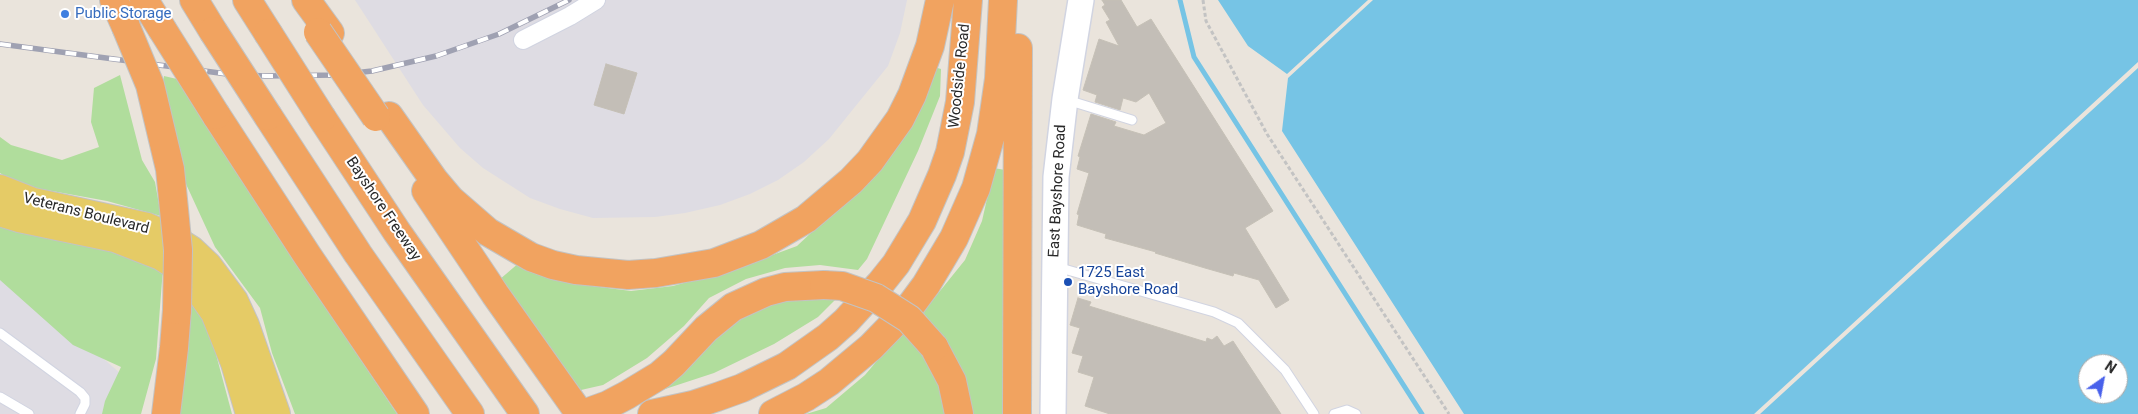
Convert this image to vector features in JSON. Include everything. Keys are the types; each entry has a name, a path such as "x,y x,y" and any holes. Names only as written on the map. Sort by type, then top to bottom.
{"highway":[{"path":"114,0 150,86 170,170 178,250 177,310 166,414"},
{"path":"144,0 307,255 415,414"},
{"path":"194,0 358,254 470,414"},
{"name":"Bayshore Freeway","path":"247,0 397,232 524,412"},
{"path":"297,0 324,33 382,116 495,294 577,409 608,405 627,396 660,374 687,350 706,329 733,307 766,292 785,287 824,284 850,288 876,298 908,319 934,347 952,380 959,414"},
{"path":"306,0 324,33"},
{"path":"382,116 450,199 488,232 531,257 576,270 628,274 656,273 714,263 761,245 806,220 852,181 870,161 900,119 912,95 930,46 940,0"},
{"name":"Woodside Road","path":"652,414 693,405 717,397 764,378 787,366 828,337 846,321 896,264 922,221 950,152 962,84 968,0"},
{"path":"773,414 806,397 828,382 871,347 909,308 926,285 954,238 976,188 991,134 999,79 1003,0"},
{"path":"1017,414 1019,0"}],"main road":[{"name":"Veterans Boulevard","path":"0,189 33,202 147,227 172,238 191,250 208,266 234,301 276,414"},
{"name":"Veterans Boulevard","path":"0,212 19,218 114,238 161,256 178,267 192,280 215,313 235,362 250,414"}],"street":[{"path":"523,40 570,16 596,0"},
{"name":"East Bayshore Road","path":"1054,414 1056,177 1065,99 1081,0"}],"lane":[{"path":"1065,99 1132,120"},
{"path":"1054,266 1214,312 1238,323 1285,370 1314,414"},
{"path":"0,333 80,392 85,398 86,404 80,414"},
{"path":"0,397 29,414"},
{"path":"1334,414 1347,410 1356,414"}],"path":[{"path":"1203,0 1206,21 1267,134 1449,414"}],"shaded area":[{"path":"355,0 907,0 900,33 888,66 829,139 804,162 778,180 750,194 720,205 685,213 655,217 593,218 530,198 483,168 460,148 423,105"},
{"path":"0,268 137,388 131,414 0,414"}],"green space":[{"path":"934,67 941,69 940,96 918,151 867,259 858,270 820,265 785,268 746,279 709,298 684,326 647,358 603,385 581,390 499,280 520,262 569,283 631,291 673,286 740,267 797,246 848,198"},
{"path":"120,75 142,160 155,182 161,216 107,201 19,185 0,173 0,137 11,145 62,160 99,147 91,122 94,88"},
{"path":"164,76 177,79 286,248 397,414 295,414 272,353 260,308 215,247 186,184 178,160 162,90"},
{"path":"994,168 1005,170 1005,414 971,414 952,354 923,312 965,260 982,221"},
{"path":"0,225 96,244 163,268 156,359 141,414 102,414 105,401 121,367 73,345 0,280"},
{"path":"187,290 210,332 232,414 179,414 184,384"},
{"path":"841,294 818,317 774,344 714,373 650,394 708,334 770,298"},
{"path":"903,330 921,346 942,380 945,414 806,414 826,408 865,375"}],"water":[{"path":"1218,0 1368,0 1287,74 1248,46"},
{"path":"1373,0 2138,0 2138,62 1754,414 1464,414 1282,131 1288,78"},
{"path":"2138,68 2138,414 1760,414"}],"building":[{"path":"1102,0 1121,0 1137,27 1151,19 1273,211 1245,228 1289,300 1276,308 1259,280 1234,273 1233,276 1105,238 1106,234 1077,225 1079,215 1077,214 1089,173 1077,169 1080,157 1078,156 1091,114 1116,122 1114,126 1144,135 1166,123 1149,93 1136,102 1123,98 1120,110 1095,102 1097,95 1083,90 1099,39 1119,46 1106,22 1110,20 1102,7 1105,5"},
{"path":"606,64 637,73 624,114 594,105"},
{"path":"1078,298 1091,302 1089,306 1206,342 1207,338 1212,340 1217,336 1224,346 1233,341 1281,414 1110,414 1085,406 1094,377 1078,372 1083,356 1072,353 1080,328 1070,325"}],"waterway":[{"path":"1180,0 1194,57 1422,414"}],"railway":[{"path":"0,44 227,74 265,76 336,75 372,71 436,56 499,34 569,0"}],"place":[{"name":"Public Storage","path":"65,14"},
{"name":"1725 East Bayshore Road","path":"1068,282"}]}
